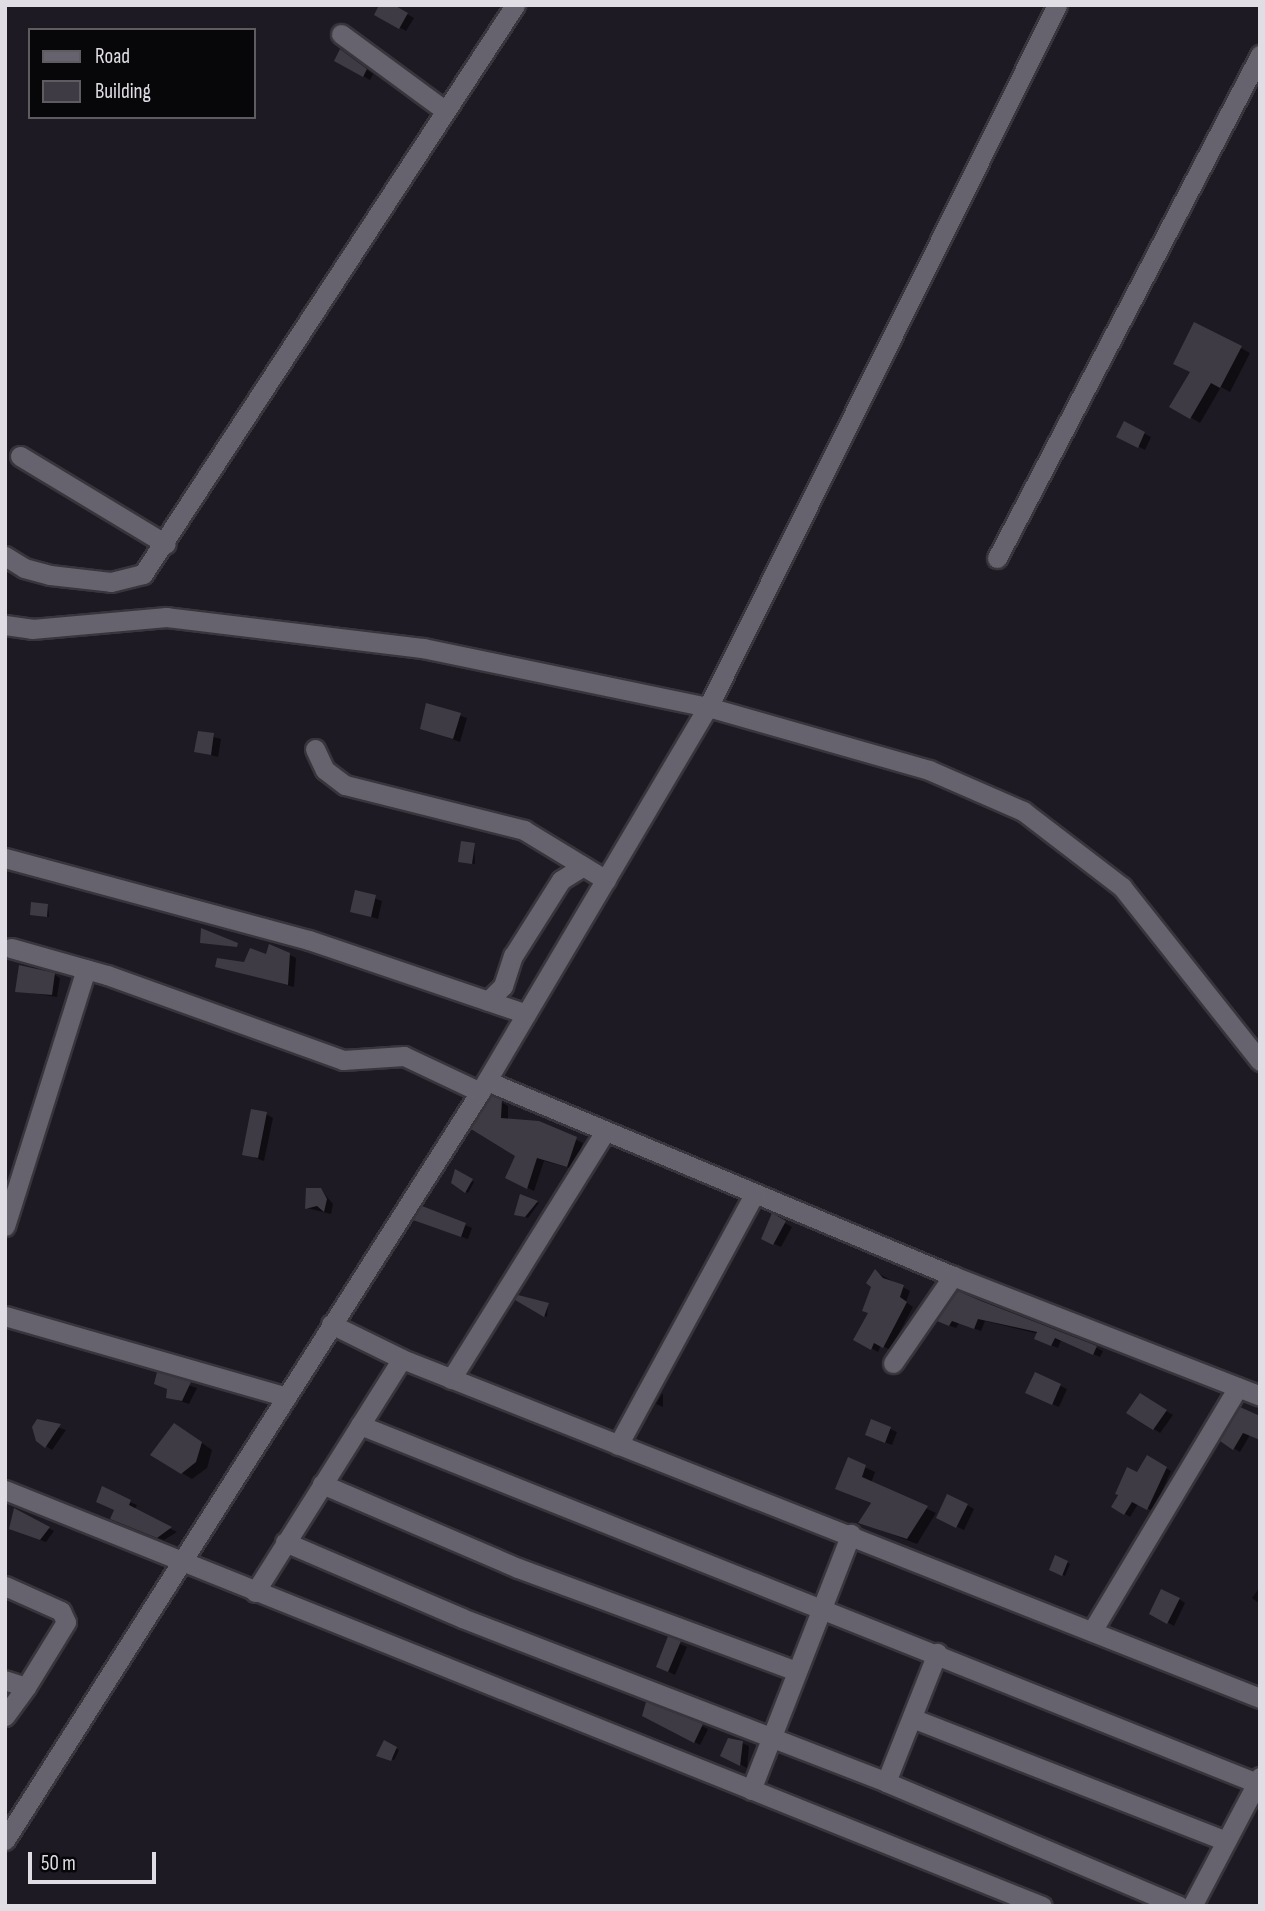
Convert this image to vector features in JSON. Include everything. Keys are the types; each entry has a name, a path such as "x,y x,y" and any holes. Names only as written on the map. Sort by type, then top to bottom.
{"street":[{"path":"5,556 24,568 50,575 121,581 143,574 166,544 443,108 515,5"},
{"path":"5,1840 483,1086 708,708 1057,5"},
{"path":"341,34 443,108"},
{"path":"998,558 1260,55"},
{"path":"20,456 166,544"},
{"path":"5,625 32,629 126,617 180,618 423,648 708,708 929,770 1023,811 1122,887 1260,1061"},
{"path":"315,750 325,771 345,785 524,830 606,880"},
{"path":"5,858 309,940 526,1014"},
{"path":"488,1001 503,986 513,956 561,880 583,866"},
{"path":"10,948 86,969 343,1060 404,1056 605,1132 953,1276 1260,1396"},
{"path":"5,1226 86,969"},
{"path":"451,1379 605,1132"},
{"path":"618,1445 754,1195"},
{"path":"893,1363 953,1276"},
{"path":"5,1316 286,1397"},
{"path":"331,1324 402,1359 451,1379 851,1534 1260,1698"},
{"path":"255,1592 402,1359"},
{"path":"1092,1631 1238,1387"},
{"path":"360,1425 1258,1780 1192,1906"},
{"path":"322,1484 518,1568 797,1671"},
{"path":"5,1490 1042,1906"},
{"path":"751,1790 851,1534"},
{"path":"285,1542 462,1618 886,1782 1179,1906"},
{"path":"5,1586 61,1611 66,1622 5,1716"},
{"path":"886,1782 937,1653"},
{"path":"5,1680 26,1687"},
{"path":"912,1718 1226,1841"}],"building":[{"path":"379,5 394,5 408,13 399,29 374,15"},
{"path":"340,49 367,69 363,77 334,61"},
{"path":"1194,322 1242,346 1220,388 1211,383 1190,419 1169,407 1190,372 1173,364"},
{"path":"1124,421 1145,432 1138,448 1116,437"},
{"path":"426,703 461,713 453,739 420,729"},
{"path":"198,731 214,733 211,755 194,752"},
{"path":"461,841 475,843 472,864 458,862"},
{"path":"355,890 376,895 371,917 350,912"},
{"path":"31,902 48,904 47,917 30,915"},
{"path":"201,928 238,943 237,947 200,943"},
{"path":"269,944 290,953 288,985 215,967 217,958 244,962 250,948 266,954"},
{"path":"19,965 55,973 52,995 15,992"},
{"path":"492,1096 502,1100 501,1118 539,1121 577,1137 567,1167 537,1158 527,1189 505,1178 515,1156 471,1129"},
{"path":"251,1109 267,1112 258,1158 242,1155"},
{"path":"455,1169 473,1179 465,1193 451,1183"},
{"path":"306,1188 321,1188 327,1199 324,1212 317,1206 305,1209"},
{"path":"520,1194 538,1201 525,1217 514,1215"},
{"path":"422,1206 466,1223 461,1237 413,1220"},
{"path":"772,1213 786,1221 773,1245 761,1239"},
{"path":"875,1269 883,1278 904,1285 900,1297 907,1302 883,1348 874,1343 871,1350 853,1340 868,1313 862,1311 871,1287 866,1283"},
{"path":"958,1291 1097,1346 1093,1355 1055,1338 1051,1346 1034,1339 1037,1332 978,1319 974,1329 952,1321 949,1326 937,1321"},
{"path":"518,1295 549,1303 544,1317 515,1300"},
{"path":"157,1372 191,1382 182,1401 166,1398 167,1389 154,1384"},
{"path":"1035,1372 1061,1384 1052,1405 1025,1393"},
{"path":"1140,1393 1167,1410 1153,1430 1126,1413"},
{"path":"1240,1407 1260,1416 1260,1440 1243,1433 1233,1450 1220,1441"},
{"path":"37,1419 61,1424 45,1448 36,1441 32,1427"},
{"path":"871,1419 891,1427 885,1443 865,1435"},
{"path":"174,1423 202,1442 196,1462 181,1474 150,1455"},
{"path":"1147,1455 1167,1467 1147,1510 1132,1502 1124,1515 1111,1507 1118,1495 1115,1494 1127,1467 1137,1472"},
{"path":"848,1457 866,1465 862,1477 928,1506 907,1539 858,1523 871,1503 835,1489"},
{"path":"102,1486 131,1500 129,1505 172,1527 157,1538 110,1519 114,1510 96,1502"},
{"path":"947,1494 968,1504 956,1528 936,1518"},
{"path":"14,1508 50,1527 40,1540 9,1529"},
{"path":"1055,1555 1068,1561 1062,1576 1049,1570"},
{"path":"1161,1589 1180,1598 1167,1624 1149,1614"},
{"path":"668,1636 681,1641 668,1672 656,1667"},
{"path":"646,1702 703,1724 694,1743 642,1716"},
{"path":"728,1738 743,1741 740,1766 720,1756"},
{"path":"384,1740 397,1747 391,1761 376,1756"}]}
